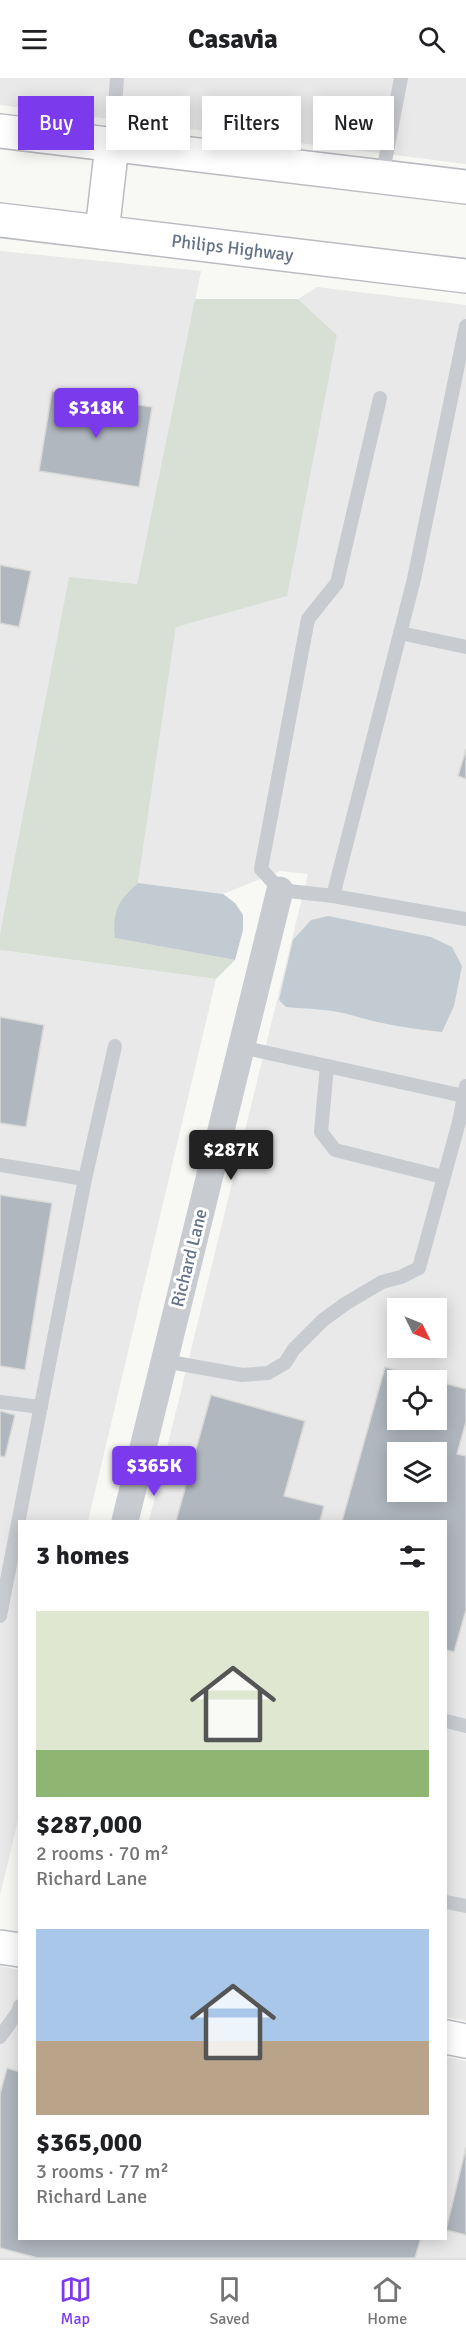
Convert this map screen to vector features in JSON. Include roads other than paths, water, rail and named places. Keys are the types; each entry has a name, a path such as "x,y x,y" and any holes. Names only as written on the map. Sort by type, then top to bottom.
{"main road":[{"path":"0,131 106,144"},
{"path":"102,232 111,150"},
{"path":"154,150 466,187"},
{"name":"Philips Highway","path":"0,220 466,276"},
{"path":"0,1947 18,1950"},
{"path":"447,2037 466,2041"}],"street":[{"name":"Richard Lane","path":"125,1520 280,890"}],"lane":[{"path":"116,96 117,78"},
{"path":"382,177 401,78"},
{"path":"333,896 414,579 466,326"},
{"path":"380,398 337,583 308,619 261,869 280,890 333,896 466,919"},
{"path":"400,633 466,647"},
{"path":"19,1520 85,1179 115,1046"},
{"path":"164,1361 242,1375 268,1373 285,1363 294,1349 322,1320 345,1304 382,1282 402,1277 419,1268 465,1091 327,1066 241,1047"},
{"path":"327,1066 321,1132 335,1150 443,1177"},
{"path":"0,1166 85,1179"},
{"path":"0,1402 41,1407"},
{"path":"0,1616 18,1524"},
{"path":"447,1721 466,1726"},
{"path":"447,1902 466,1905"},
{"path":"9,2032 18,2012"}]}
